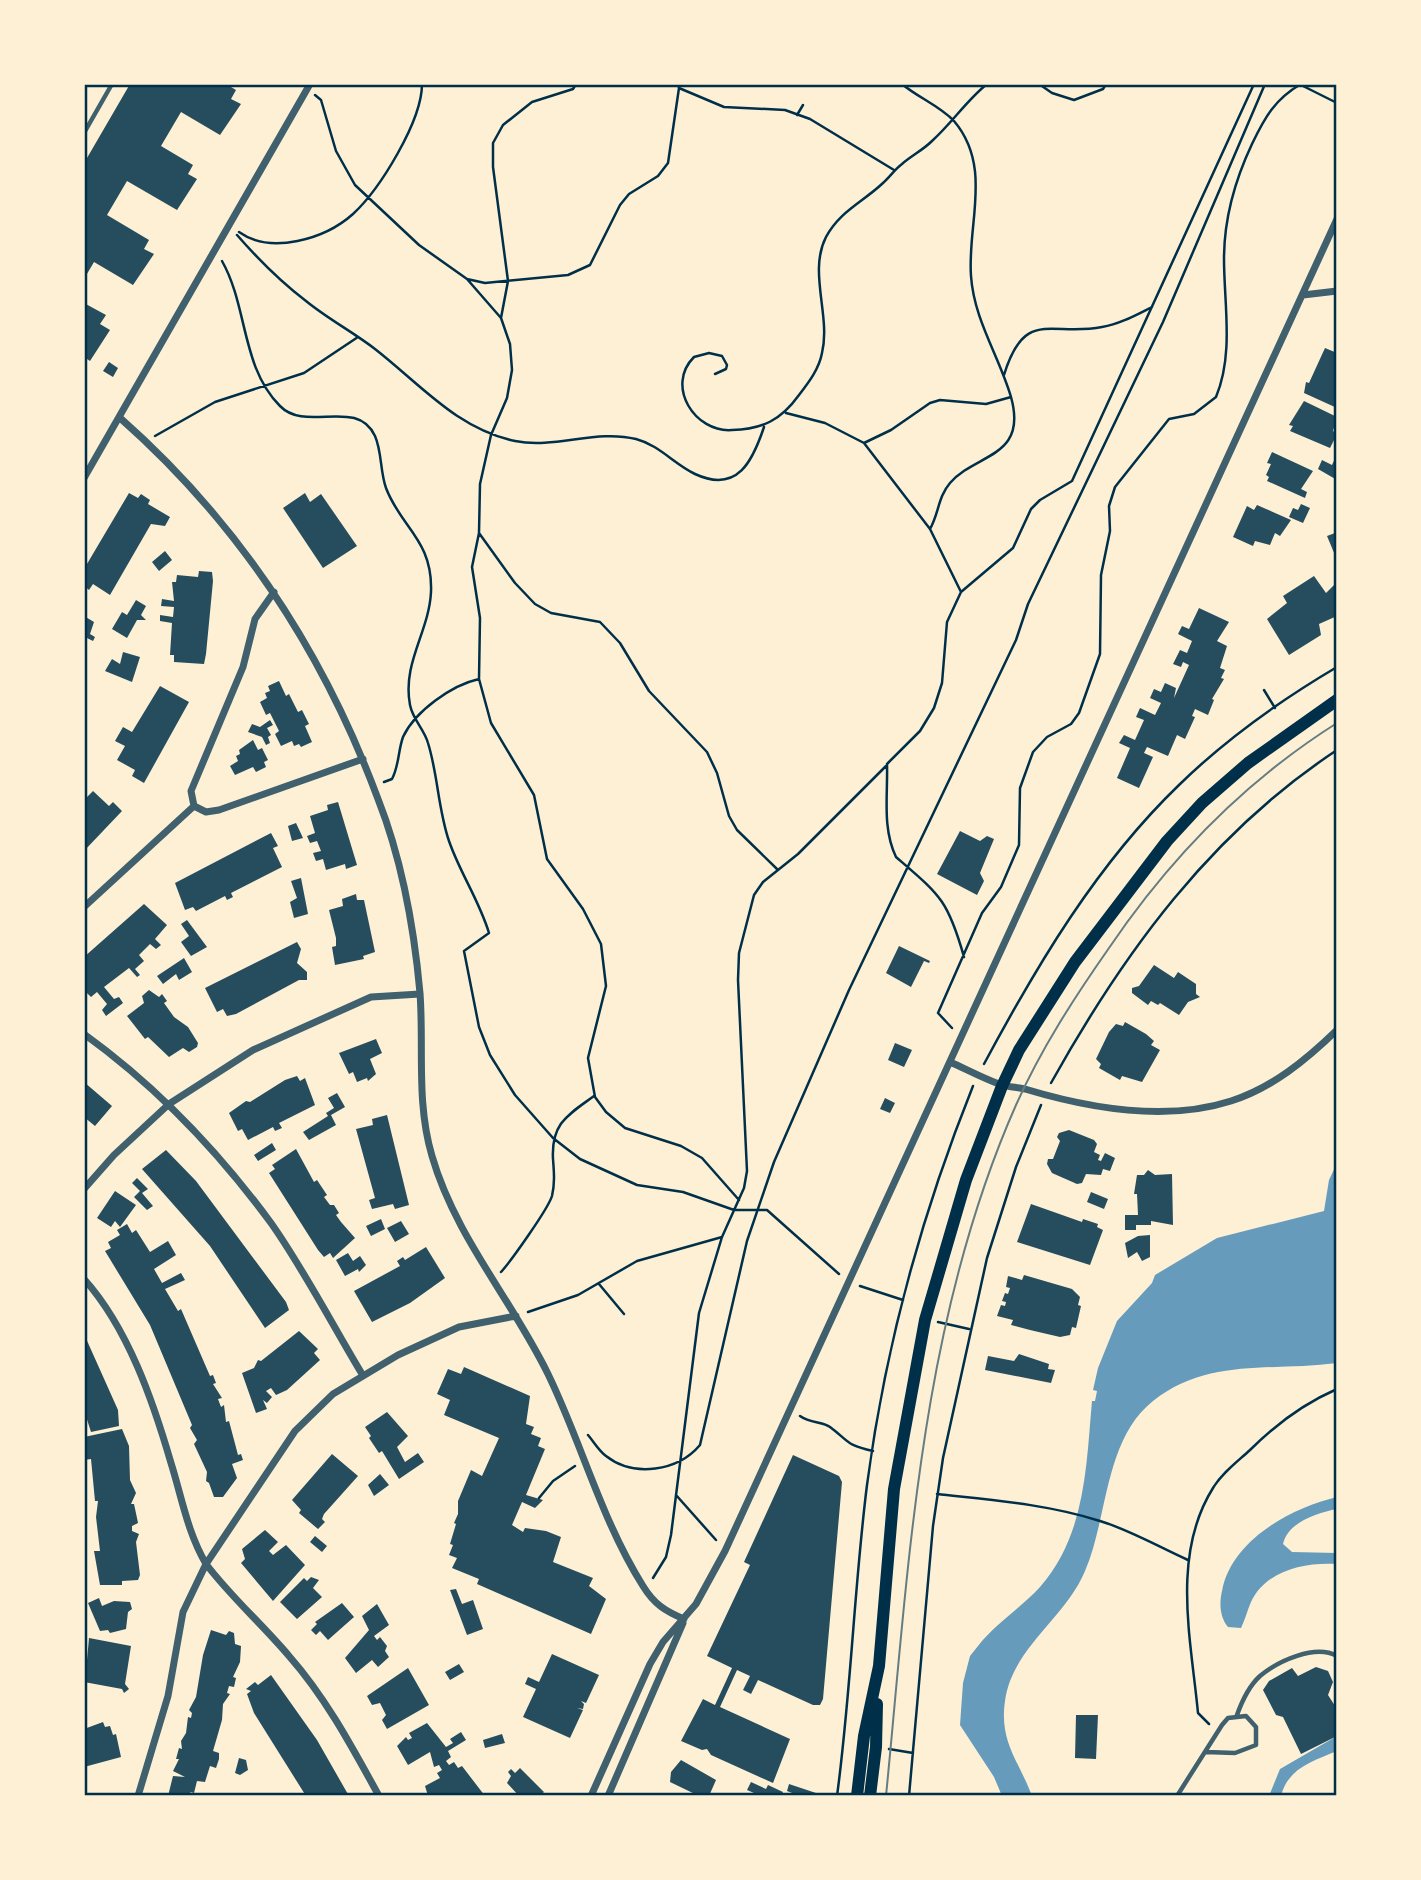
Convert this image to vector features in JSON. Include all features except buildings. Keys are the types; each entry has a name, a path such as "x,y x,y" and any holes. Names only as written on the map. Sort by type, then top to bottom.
{"main road":[{"path":"870,1796 876,1747 877,1679 894,1489 925,1320 966,1180 1002,1086 1018,1050 1075,962 1167,841 1202,803 1248,763 1337,700"},
{"path":"857,1796 864,1735 877,1679"}],"street":[{"path":"84,478 309,86"},
{"path":"608,1796 684,1619 725,1551 1337,219"},
{"path":"1303,295 1337,291"},
{"path":"119,417 146,440 229,530 274,592 324,677 363,759 401,873 420,994 421,1098 432,1156 457,1220 516,1316 565,1414 600,1506 645,1589 660,1609 684,1619"},
{"path":"194,806 191,791 243,667 255,619 274,592"},
{"path":"194,806 206,812 219,810 363,759"},
{"path":"84,907 194,806"},
{"path":"84,1189 114,1155 169,1104 253,1050 371,997 420,994"},
{"path":"950,1062 1002,1086 1044,1096 1152,1112 1230,1101 1270,1084 1310,1056 1337,1030"},
{"path":"84,1034 169,1104 222,1163 272,1225 362,1374"},
{"path":"84,1279 95,1291 129,1353 171,1463 188,1531 206,1564 229,1594 290,1657 339,1722 379,1796"},
{"path":"138,1796 169,1696 183,1612 206,1564 295,1431 333,1394 362,1374 459,1327 516,1316"},
{"path":"591,1796 650,1664 663,1642 684,1619"}],"lane":[{"path":"84,133 112,84"},
{"path":"1177,1796 1222,1725 1237,1715 1242,1700 1260,1676 1307,1651 1329,1652 1337,1656"},
{"path":"1206,1752 1235,1753 1256,1745 1256,1727 1245,1716 1237,1715"}],"path":[{"path":"228,225 250,239 268,245 296,240 332,227 352,215 368,197 415,119 422,84"},
{"path":"501,318 508,281 493,167 493,143 511,117 532,102 573,89 576,84"},
{"path":"902,84 953,120 970,152 976,170 971,275 983,331 1004,374 1015,417 1010,435 987,461 953,480 941,496 930,528"},
{"path":"715,374 726,369 727,365 716,353 699,354 690,362 682,382 690,410 706,424 727,430 764,427 786,413 813,375 823,351 820,274 825,239 851,206 883,183 953,120 968,100 987,84"},
{"path":"1039,84 1074,100 1103,89 1106,84"},
{"path":"645,1589 666,1557 699,1313 722,1237 739,1200 747,1171 739,1056 739,953 754,895 777,869 798,854 920,731 934,708 942,683 947,622 961,592 1013,548 1031,509 1040,500 1072,481 1254,84"},
{"path":"565,1414 582,1427 604,1456 621,1464 662,1468 680,1462 700,1445 706,1410 716,1384 726,1324 774,1162 823,1049 1010,652 1056,545 1163,321 1265,84"},
{"path":"962,1035 945,1024 938,1013 982,913 1001,887 1019,845 1020,788 1033,752 1047,737 1071,723 1079,713 1100,654 1101,575 1110,531 1109,506 1115,487 1170,419 1206,408 1221,386 1226,323 1224,243 1235,186 1273,104 1286,92 1301,84 1337,103"},
{"path":"309,86 321,100 340,161 368,197 419,245 467,279 501,318 510,344 512,370 507,398 491,435 480,484 479,533 472,567 480,618 480,679 495,733 534,795 547,859 583,909 601,944 606,986 588,1058 595,1095 606,1111 625,1128 681,1146 702,1158 739,1200"},
{"path":"467,279 485,283 568,275 590,265 620,205 629,194 658,176 668,163 679,86 724,107 785,110 810,119 895,170"},
{"path":"797,115 803,104"},
{"path":"228,225 294,292 358,337 448,411 491,435 519,442 554,444 610,436 634,439 654,446 694,473 721,479 733,476 745,468 754,456 764,427"},
{"path":"215,248 234,284 251,356 263,385 281,408 293,415 303,418 348,416 361,421 374,435 387,491 398,512 416,533 428,566 431,594 409,669 410,704 415,721 429,747 449,843 483,911 489,933 464,951 479,1027 498,1070 553,1138 580,1159 607,1174 637,1185 683,1192 734,1210 767,1210 788,1225 849,1283 904,1300"},
{"path":"1004,374 1012,350 1030,333 1042,328 1103,327 1152,307"},
{"path":"146,440 215,402 304,373 358,337"},
{"path":"864,443 891,430 930,403 940,400 986,404 1011,397"},
{"path":"786,413 825,423 864,443 930,528 961,592"},
{"path":"479,533 515,583 536,604 551,613 600,622 620,643 649,691 707,752 717,773 729,816 737,830 777,869"},
{"path":"837,1796 873,1451 904,1300 932,1197 978,1075 1038,968 1081,902 1177,787 1208,759 1276,708 1337,667"},
{"path":"373,787 392,779 404,735 415,721 435,702 480,679"},
{"path":"1264,690 1276,708"},
{"path":"909,1796 937,1494 956,1388 986,1258 1016,1167 1044,1096 1096,1007 1170,900 1240,824 1337,750"},
{"path":"887,764 889,841 896,857 942,898 954,921 964,957"},
{"path":"494,1279 548,1206 555,1175 553,1138 565,1118 595,1095"},
{"path":"516,1316 578,1295 636,1261 722,1237"},
{"path":"599,1284 624,1314"},
{"path":"1211,1725 1198,1713 1190,1638 1188,1560 1194,1529 1221,1477 1258,1441 1303,1406 1337,1389"},
{"path":"791,1408 811,1423 831,1428 847,1444 873,1451"},
{"path":"539,1498 562,1473 584,1462"},
{"path":"937,1494 1007,1502 1103,1521 1188,1560"},
{"path":"676,1495 725,1551"}],"water":[{"path":"1337,1163 1337,1363 1242,1369 1196,1378 1174,1387 1153,1401 1137,1417 1116,1458 1093,1550 1085,1571 1065,1604 1028,1649 1010,1682 1004,1715 1007,1740 1032,1796 1002,1796 994,1777 960,1725 963,1683 970,1656 993,1630 1040,1587 1067,1545 1081,1499 1092,1401 1095,1401 1097,1391 1093,1390 1098,1368 1117,1321 1152,1283 1155,1275 1217,1238 1324,1211 1329,1180"},
{"path":"1337,1497 1337,1509 1312,1516 1297,1524 1286,1536 1283,1544 1292,1552 1337,1553 1337,1564 1300,1567 1276,1575 1258,1591 1241,1628 1228,1627 1222,1615 1221,1596 1228,1573 1237,1557 1265,1529 1282,1518"},
{"path":"1337,1736 1337,1751 1295,1772 1284,1786 1281,1796 1269,1796 1280,1769"}],"tram line":[{"path":"886,1796 912,1532 939,1358 958,1272 984,1187 1016,1105 1036,1064 1071,1005 1157,883 1211,824 1241,796 1271,770 1337,723"}]}
